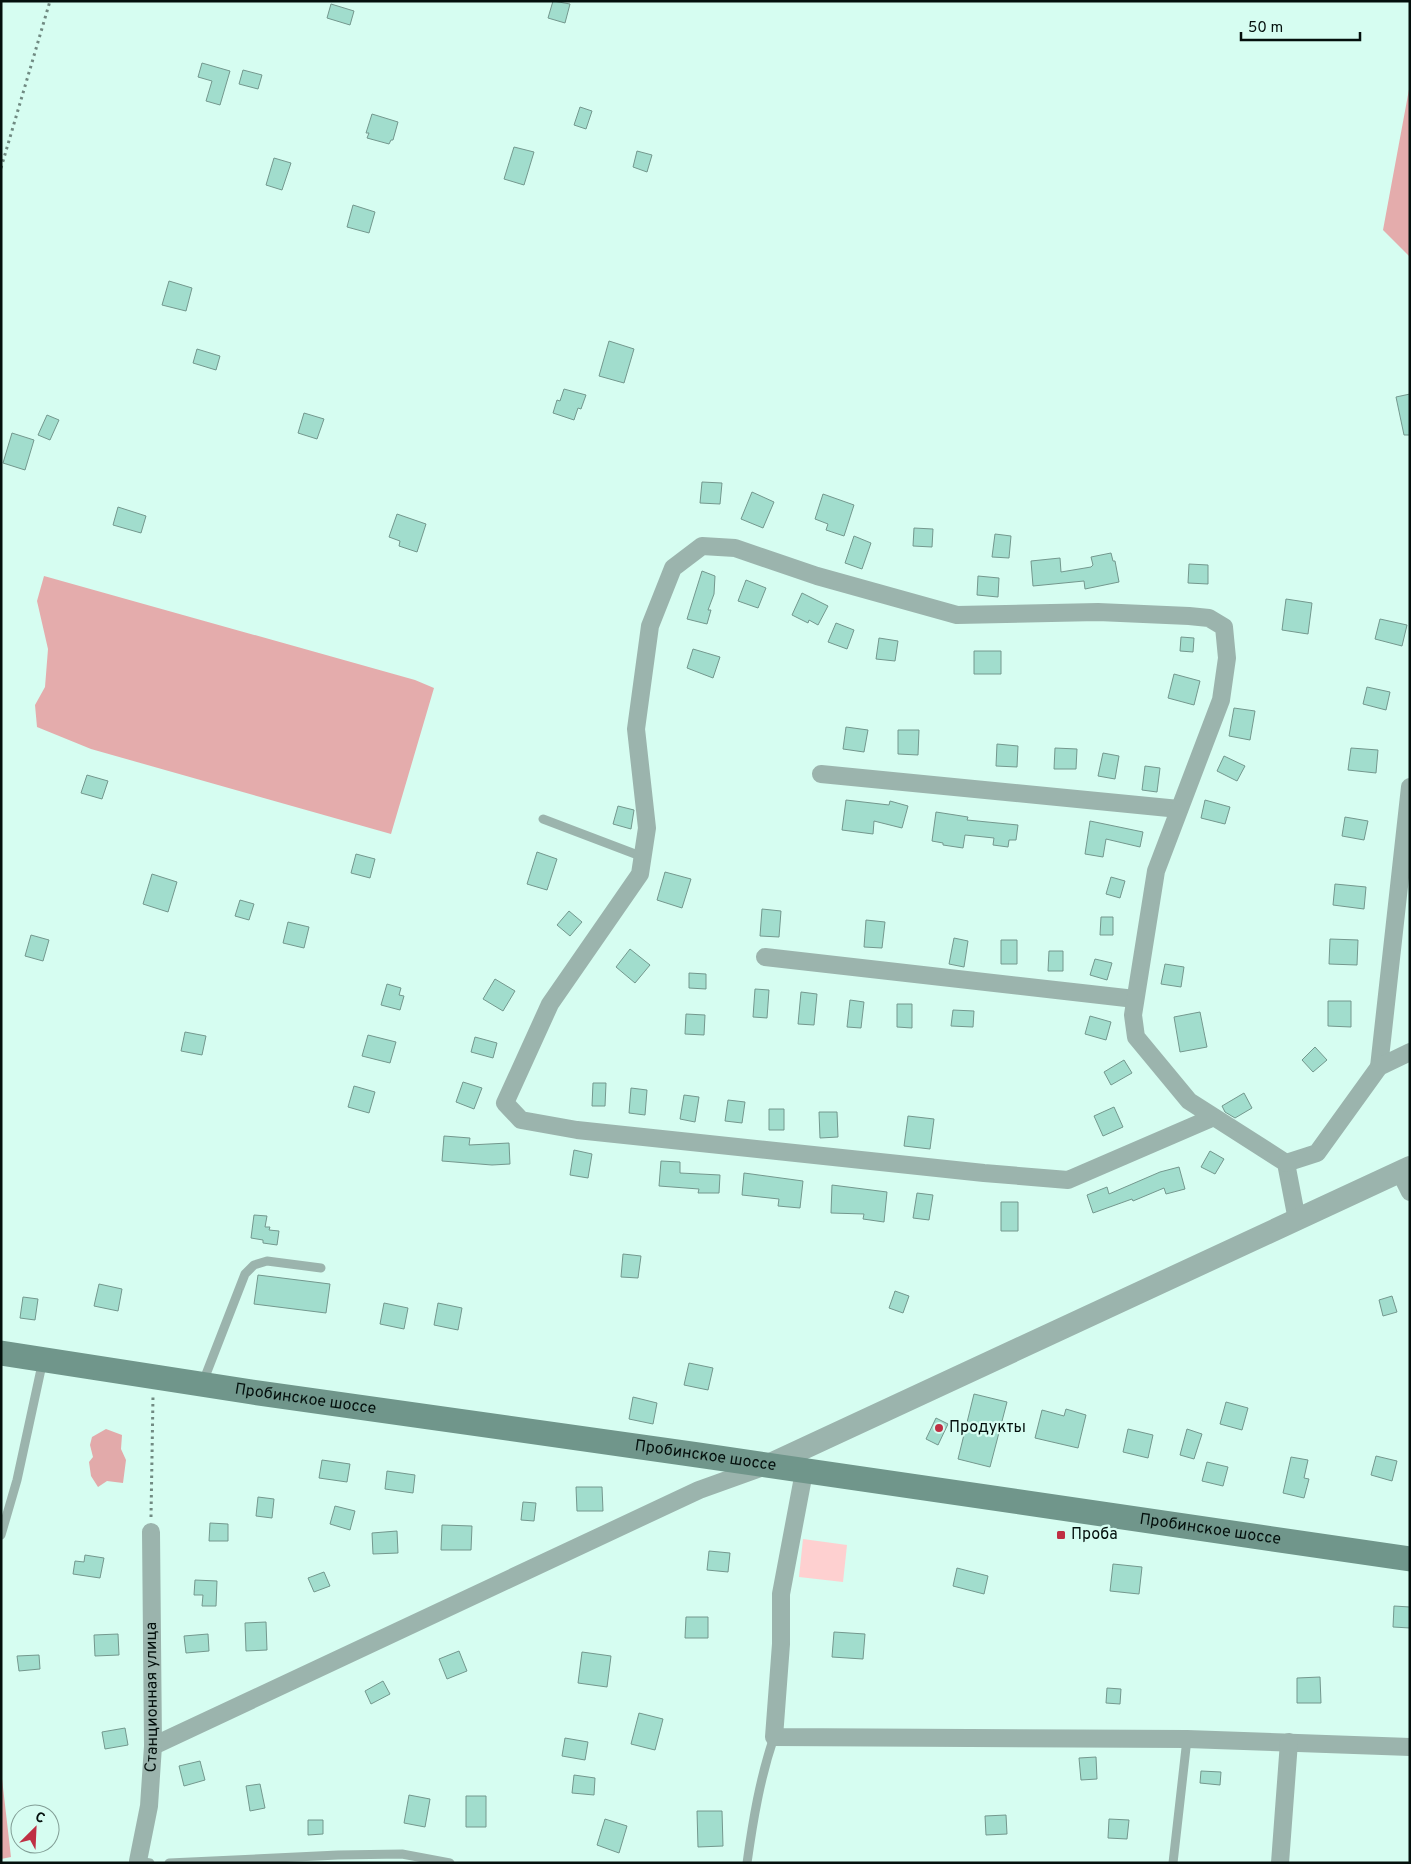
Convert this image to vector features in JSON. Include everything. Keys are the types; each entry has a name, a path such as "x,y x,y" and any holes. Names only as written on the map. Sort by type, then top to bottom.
{"main road":[{"name":"Пробинское шоссе","path":"1,1353 202,1385 1410,1559"}],"street":[{"path":"1214,1117 1068,1180 984,1173 587,1131 521,1120 505,1103 550,1004 640,874 647,828 636,729 650,626 674,568 702,546 735,548 817,576 957,615 1098,612 1209,618 1224,627 1227,658 1220,700 1156,871 1133,1015 1136,1037 1189,1101 1286,1163 1297,1220"},
{"path":"820,774 1179,809"},
{"path":"1286,1163 1317,1153 1379,1066 1410,787"},
{"path":"765,957 1135,999"},
{"path":"1379,1066 1410,1052"},
{"path":"153,1746 699,1490 766,1466 1405,1169 1410,1192"},
{"path":"804,1472 781,1594 781,1644 774,1737 1187,1739 1410,1747"},
{"name":"Станционная улица","path":"141,1862 149,1806 153,1746 151,1532"},
{"path":"1280,1863 1289,1742"}],"lane":[{"path":"543,819 642,857"},
{"path":"202,1385 245,1274 254,1265 267,1261 321,1268"},
{"path":"1,1535 17,1480 43,1360"},
{"path":"747,1863 755,1806 764,1766 774,1737"},
{"path":"1173,1863 1187,1739"},
{"path":"169,1863 402,1854 450,1863"}],"path":[{"path":"1,168 50,1"},
{"path":"151,1532 153,1394"}],"shaded area":[{"path":"1410,84 1410,257 1383,230"},
{"path":"44,576 415,680 434,688 391,834 91,749 37,727 35,705 45,687 48,649 37,601"},
{"path":"106,1429 122,1435 121,1449 126,1460 123,1483 107,1481 98,1487 91,1476 89,1462 93,1457 90,1445 92,1437"},
{"path":"803,1539 847,1545 843,1582 799,1577"},
{"path":"1,1770 11,1857 1,1859"}],"building":[{"path":"553,1 570,4 565,23 548,18"},
{"path":"331,4 354,11 350,25 327,18"},
{"path":"202,63 230,71 220,105 206,101 212,81 198,77"},
{"path":"243,70 262,75 258,89 239,84"},
{"path":"580,107 592,111 586,129 574,125"},
{"path":"372,114 398,122 393,140 389,144 367,138 369,133 366,133"},
{"path":"514,147 534,152 524,185 504,179"},
{"path":"637,151 652,155 647,172 633,167"},
{"path":"274,158 291,163 282,190 266,185"},
{"path":"353,205 375,212 369,233 347,227"},
{"path":"169,281 192,288 186,311 162,305"},
{"path":"609,341 634,349 624,383 599,376"},
{"path":"197,349 220,356 216,370 193,363"},
{"path":"564,389 586,395 581,409 578,408 574,420 553,413 557,400 560,401"},
{"path":"1410,394 1410,435 1404,435 1396,397"},
{"path":"304,413 324,419 317,439 298,433"},
{"path":"47,415 59,420 50,440 38,435"},
{"path":"12,433 34,440 25,470 3,463"},
{"path":"702,482 722,483 720,504 700,503"},
{"path":"752,492 774,502 763,528 741,519"},
{"path":"823,494 854,505 844,536 826,530 828,524 815,519"},
{"path":"118,507 146,516 141,533 113,525"},
{"path":"397,514 426,524 417,552 399,546 400,541 389,537"},
{"path":"914,528 933,529 932,547 913,546"},
{"path":"995,534 1011,536 1009,558 992,557"},
{"path":"854,536 871,543 862,569 845,563"},
{"path":"1111,553 1113,561 1115,561 1119,582 1085,589 1084,581 1033,586 1031,561 1060,558 1061,572 1091,567 1093,565 1091,557"},
{"path":"1189,564 1208,565 1208,584 1188,583"},
{"path":"702,571 715,576 714,594 708,610 711,610 707,624 687,619"},
{"path":"978,576 999,578 998,597 977,595"},
{"path":"746,580 766,588 758,608 738,601"},
{"path":"802,593 828,606 818,625 809,620 808,623 792,615"},
{"path":"1286,599 1312,603 1308,634 1282,630"},
{"path":"1380,619 1407,625 1402,646 1375,639"},
{"path":"836,623 854,630 847,649 828,642"},
{"path":"1181,637 1194,638 1193,652 1180,651"},
{"path":"879,638 898,641 895,661 876,659"},
{"path":"693,649 720,657 713,678 687,668"},
{"path":"974,651 1001,651 1001,674 974,674"},
{"path":"1174,674 1200,681 1194,705 1168,698"},
{"path":"1367,687 1390,692 1386,710 1363,704"},
{"path":"1234,708 1255,711 1250,740 1229,736"},
{"path":"846,727 868,730 864,752 843,749"},
{"path":"898,730 919,730 918,755 898,754"},
{"path":"997,744 1018,746 1017,767 996,766"},
{"path":"1055,748 1077,749 1076,769 1054,769"},
{"path":"1351,748 1378,750 1376,773 1348,770"},
{"path":"1103,753 1119,756 1115,779 1098,776"},
{"path":"1224,756 1245,766 1237,781 1217,771"},
{"path":"1145,766 1160,768 1157,792 1142,790"},
{"path":"87,775 108,781 102,799 81,793"},
{"path":"846,800 889,805 890,801 908,806 902,828 874,821 873,834 842,830"},
{"path":"1205,800 1230,807 1225,824 1201,818"},
{"path":"618,806 634,810 631,829 613,824"},
{"path":"936,812 968,817 967,820 1018,825 1016,840 1009,840 1008,847 993,845 994,838 965,835 963,848 943,845 943,843 932,841"},
{"path":"1345,817 1368,821 1364,840 1342,836"},
{"path":"1090,821 1143,832 1140,847 1106,839 1103,857 1085,854"},
{"path":"537,852 557,859 547,890 527,884"},
{"path":"356,854 375,859 370,878 351,873"},
{"path":"665,872 691,879 682,908 657,900"},
{"path":"152,874 177,882 168,912 143,904"},
{"path":"1111,877 1125,881 1120,898 1106,894"},
{"path":"1335,884 1366,887 1364,909 1333,905"},
{"path":"240,900 254,904 249,920 235,916"},
{"path":"762,909 781,911 779,937 760,936"},
{"path":"569,911 582,922 570,936 557,925"},
{"path":"1101,917 1113,917 1113,935 1100,935"},
{"path":"866,920 885,922 882,948 864,947"},
{"path":"288,922 309,927 304,948 283,943"},
{"path":"31,935 49,940 43,961 25,956"},
{"path":"954,938 968,941 964,967 949,964"},
{"path":"1330,939 1358,940 1357,965 1329,964"},
{"path":"1001,940 1017,940 1017,964 1001,964"},
{"path":"630,949 650,965 635,983 616,967"},
{"path":"1049,951 1063,951 1063,971 1048,971"},
{"path":"1095,959 1112,963 1107,980 1090,975"},
{"path":"1165,964 1184,967 1181,987 1161,984"},
{"path":"689,973 706,974 706,989 689,988"},
{"path":"495,979 515,991 503,1011 483,999"},
{"path":"387,984 401,988 399,995 404,996 400,1010 381,1005"},
{"path":"755,989 769,990 767,1018 753,1017"},
{"path":"801,992 817,994 814,1025 798,1024"},
{"path":"850,1000 864,1002 861,1028 847,1027"},
{"path":"1328,1001 1351,1001 1351,1027 1328,1026"},
{"path":"897,1004 912,1004 912,1028 897,1027"},
{"path":"953,1010 974,1011 973,1027 951,1026"},
{"path":"1200,1012 1207,1047 1180,1052 1174,1017"},
{"path":"686,1014 705,1015 704,1035 685,1034"},
{"path":"1090,1016 1111,1022 1106,1040 1085,1034"},
{"path":"185,1032 206,1036 202,1055 181,1051"},
{"path":"368,1035 396,1042 390,1063 362,1056"},
{"path":"475,1037 497,1043 493,1058 471,1052"},
{"path":"1315,1047 1327,1060 1313,1072 1302,1060"},
{"path":"1124,1060 1132,1073 1111,1085 1104,1072"},
{"path":"463,1082 482,1088 474,1109 456,1102"},
{"path":"593,1083 606,1083 605,1106 592,1106"},
{"path":"354,1086 375,1092 369,1113 348,1107"},
{"path":"631,1088 647,1090 645,1115 629,1113"},
{"path":"1244,1093 1252,1108 1235,1118 1225,1112 1222,1106"},
{"path":"684,1095 699,1097 695,1122 680,1119"},
{"path":"728,1100 745,1102 742,1123 725,1121"},
{"path":"1114,1107 1123,1127 1103,1136 1094,1116"},
{"path":"769,1109 784,1109 784,1130 769,1130"},
{"path":"819,1112 837,1112 838,1137 820,1138"},
{"path":"908,1116 934,1119 930,1149 904,1146"},
{"path":"444,1136 470,1138 469,1145 509,1143 510,1164 492,1165 442,1161"},
{"path":"574,1150 592,1154 588,1178 570,1175"},
{"path":"1210,1151 1224,1159 1215,1174 1201,1167"},
{"path":"661,1161 680,1162 680,1173 720,1175 719,1193 698,1193 699,1189 659,1186"},
{"path":"1179,1167 1185,1189 1166,1194 1164,1188 1133,1201 1132,1199 1093,1213 1087,1195 1107,1187 1109,1194 1160,1172"},
{"path":"744,1173 803,1181 800,1208 778,1206 779,1199 742,1195"},
{"path":"832,1185 887,1192 884,1222 863,1219 864,1214 831,1213"},
{"path":"917,1193 933,1195 929,1220 913,1218"},
{"path":"1001,1202 1018,1202 1018,1231 1001,1231"},
{"path":"254,1215 267,1216 265,1227 270,1227 269,1230 279,1231 277,1245 263,1243 263,1240 251,1238"},
{"path":"623,1254 641,1256 638,1278 621,1277"},
{"path":"258,1275 330,1284 326,1313 254,1304"},
{"path":"99,1284 122,1289 118,1311 94,1306"},
{"path":"895,1291 909,1296 903,1313 889,1308"},
{"path":"1392,1296 1397,1312 1383,1316 1379,1300"},
{"path":"23,1297 38,1299 35,1320 20,1318"},
{"path":"384,1303 408,1308 404,1329 380,1324"},
{"path":"438,1303 462,1308 458,1330 434,1325"},
{"path":"689,1363 713,1368 708,1390 684,1385"},
{"path":"974,1394 1007,1402 990,1467 958,1459"},
{"path":"633,1397 657,1403 653,1424 629,1419"},
{"path":"1226,1402 1248,1408 1242,1430 1220,1424"},
{"path":"1066,1409 1086,1415 1078,1448 1035,1438 1042,1410 1064,1416"},
{"name":"Продукты","path":"936,1418 948,1424 938,1445 926,1439"},
{"path":"1128,1429 1153,1435 1148,1458 1123,1452"},
{"path":"1187,1429 1202,1434 1194,1459 1180,1455"},
{"path":"1376,1456 1397,1461 1392,1481 1371,1475"},
{"path":"1291,1457 1308,1460 1304,1478 1309,1479 1304,1498 1283,1493"},
{"path":"322,1460 350,1464 347,1482 319,1478"},
{"path":"1207,1462 1228,1467 1223,1486 1202,1481"},
{"path":"387,1471 415,1475 413,1493 385,1489"},
{"path":"576,1487 602,1487 603,1511 577,1511"},
{"path":"258,1497 274,1499 272,1518 256,1516"},
{"path":"523,1502 536,1503 534,1521 521,1520"},
{"path":"335,1506 355,1511 350,1530 330,1524"},
{"path":"210,1523 228,1524 228,1541 209,1541"},
{"path":"442,1525 472,1526 471,1550 441,1550"},
{"path":"397,1531 398,1553 373,1554 372,1533"},
{"path":"709,1551 730,1553 728,1572 707,1570"},
{"path":"85,1555 104,1558 100,1578 73,1574 75,1561 84,1562"},
{"path":"1113,1564 1142,1567 1139,1594 1110,1591"},
{"path":"957,1568 988,1576 984,1594 953,1586"},
{"path":"324,1572 330,1586 314,1592 308,1578"},
{"path":"195,1580 217,1581 216,1606 202,1606 203,1595 194,1595"},
{"path":"1394,1606 1410,1607 1410,1628 1393,1627"},
{"path":"686,1617 708,1617 708,1638 685,1638"},
{"path":"266,1622 267,1650 246,1651 245,1623"},
{"path":"834,1632 865,1634 863,1659 832,1657"},
{"path":"118,1634 119,1655 95,1656 94,1635"},
{"path":"208,1634 209,1651 186,1653 184,1636"},
{"path":"459,1651 467,1671 447,1679 439,1659"},
{"path":"582,1652 611,1656 607,1687 578,1683"},
{"path":"39,1655 40,1669 19,1671 17,1656"},
{"path":"1320,1677 1321,1703 1297,1703 1297,1678"},
{"path":"383,1681 390,1694 371,1704 365,1691"},
{"path":"1107,1688 1121,1689 1120,1704 1106,1703"},
{"path":"639,1713 663,1719 655,1750 631,1744"},
{"path":"125,1728 128,1745 105,1749 102,1732"},
{"path":"565,1738 588,1742 585,1760 562,1756"},
{"path":"1096,1757 1097,1779 1081,1780 1079,1758"},
{"path":"200,1761 205,1780 184,1786 179,1766"},
{"path":"1201,1771 1221,1772 1220,1785 1200,1783"},
{"path":"574,1775 595,1778 594,1795 572,1793"},
{"path":"260,1784 265,1808 250,1811 246,1786"},
{"path":"409,1795 430,1799 425,1827 404,1823"},
{"path":"466,1796 486,1796 486,1827 466,1827"},
{"path":"697,1811 722,1811 723,1846 698,1847"},
{"path":"1006,1815 1007,1834 986,1835 985,1816"},
{"path":"605,1819 627,1826 619,1853 597,1845"},
{"path":"1109,1819 1129,1820 1127,1839 1108,1838"},
{"path":"308,1820 323,1820 323,1834 308,1835"}],"place":[{"name":"Продукты","path":"939,1428"},
{"name":"Проба","path":"1061,1535"}]}
